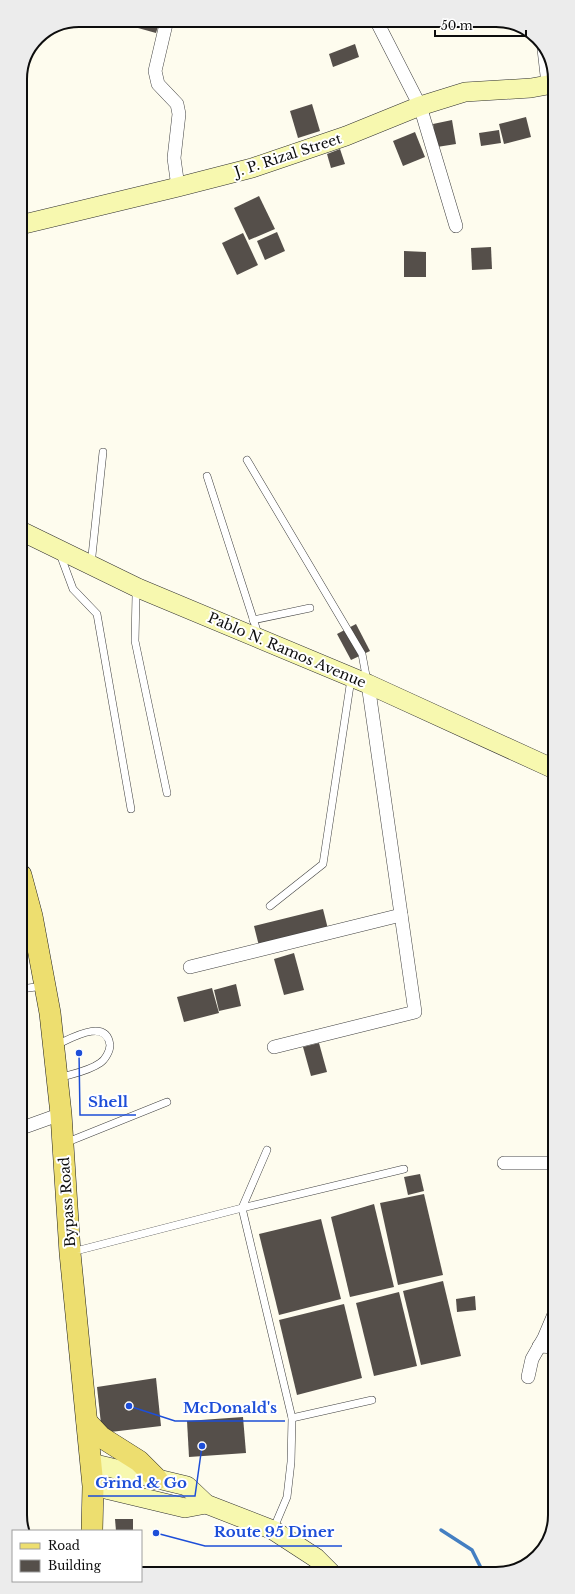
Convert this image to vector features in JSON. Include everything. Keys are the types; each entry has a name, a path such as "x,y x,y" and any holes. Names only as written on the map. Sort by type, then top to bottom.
{"main road":[{"name":"J. P. Rizal Street","path":"27,223 178,188 252,168 346,136 420,106 465,92 531,88 548,85"},
{"name":"Pablo N. Ramos Avenue","path":"27,534 138,588 360,680 548,766"},
{"name":"Bypass Road","path":"27,906 45,986 54,1046 61,1114 70,1253 93,1486 92,1530"},
{"path":"87,1422 101,1437 139,1461 157,1479"},
{"path":"91,1463 187,1486 206,1504 273,1530 316,1558 325,1567"},
{"path":"93,1486 185,1508 206,1504"}],"street":[{"path":"165,27 156,71 158,84 177,104 179,114 174,158 178,188"},
{"path":"380,27 420,106 456,226"},
{"path":"274,1047 415,1012 401,915 360,680"},
{"path":"190,967 401,915"},
{"path":"27,1126 61,1114"},
{"path":"504,1163 548,1163"},
{"path":"528,1377 532,1359 548,1329"},
{"path":"538,1346 548,1347"}],"lane":[{"path":"91,565 103,452"},
{"path":"247,460 362,654 360,680 323,864 270,906"},
{"path":"207,476 259,638"},
{"path":"57,548 73,589 97,614 131,809"},
{"path":"138,588 136,595 135,641 167,792"},
{"path":"253,620 310,608"},
{"path":"27,988 45,986"},
{"path":"54,1046 83,1033 95,1030 101,1031 108,1037 110,1047 100,1063 57,1078"},
{"path":"63,1144 167,1102"},
{"path":"267,1150 242,1208 292,1418 291,1462 287,1497 273,1530"},
{"path":"70,1253 242,1208 404,1169"},
{"path":"292,1418 372,1400"}],"building":[{"path":"138,27 158,27 156,33"},
{"path":"355,44 359,57 333,67 329,54"},
{"path":"312,104 320,131 298,138 290,111"},
{"path":"526,117 531,137 504,144 499,124"},
{"path":"452,120 456,144 437,147 433,124"},
{"path":"499,130 501,143 481,146 479,133"},
{"path":"415,132 425,157 403,166 393,141"},
{"path":"340,149 345,164 331,168 327,154"},
{"path":"259,196 275,229 249,240 234,208"},
{"path":"277,232 285,251 265,260 257,241"},
{"path":"243,233 258,265 237,275 222,243"},
{"path":"491,247 492,269 472,270 471,248"},
{"path":"404,251 426,252 426,277 404,277"},
{"path":"356,624 370,651 351,660 337,634"},
{"path":"323,909 328,929 259,946 254,926"},
{"path":"294,953 304,990 284,995 274,959"},
{"path":"236,984 241,1006 219,1011 214,990"},
{"path":"212,988 219,1013 184,1022 177,997"},
{"path":"319,1043 327,1072 311,1076 303,1047"},
{"path":"420,1174 424,1191 408,1195 404,1177"},
{"path":"424,1194 443,1275 398,1285 380,1203"},
{"path":"374,1204 394,1287 350,1297 331,1217"},
{"path":"321,1219 341,1299 279,1315 259,1234"},
{"path":"443,1281 461,1356 421,1365 403,1291"},
{"path":"399,1292 417,1366 374,1376 356,1303"},
{"path":"475,1296 476,1310 457,1312 456,1299"},
{"path":"344,1304 362,1378 297,1395 279,1320"},
{"path":"156,1378 161,1426 102,1433 97,1387"},
{"path":"243,1417 246,1453 189,1457 187,1421"},
{"path":"115,1519 133,1519 133,1530 116,1530"}],"waterway":[{"path":"441,1530 472,1550 480,1567"}],"place":[{"name":"Shell","path":"79,1053"},
{"name":"McDonald's","path":"129,1406"},
{"name":"Grind & Go","path":"202,1446"},
{"name":"Route 95 Diner","path":"156,1533"}]}
